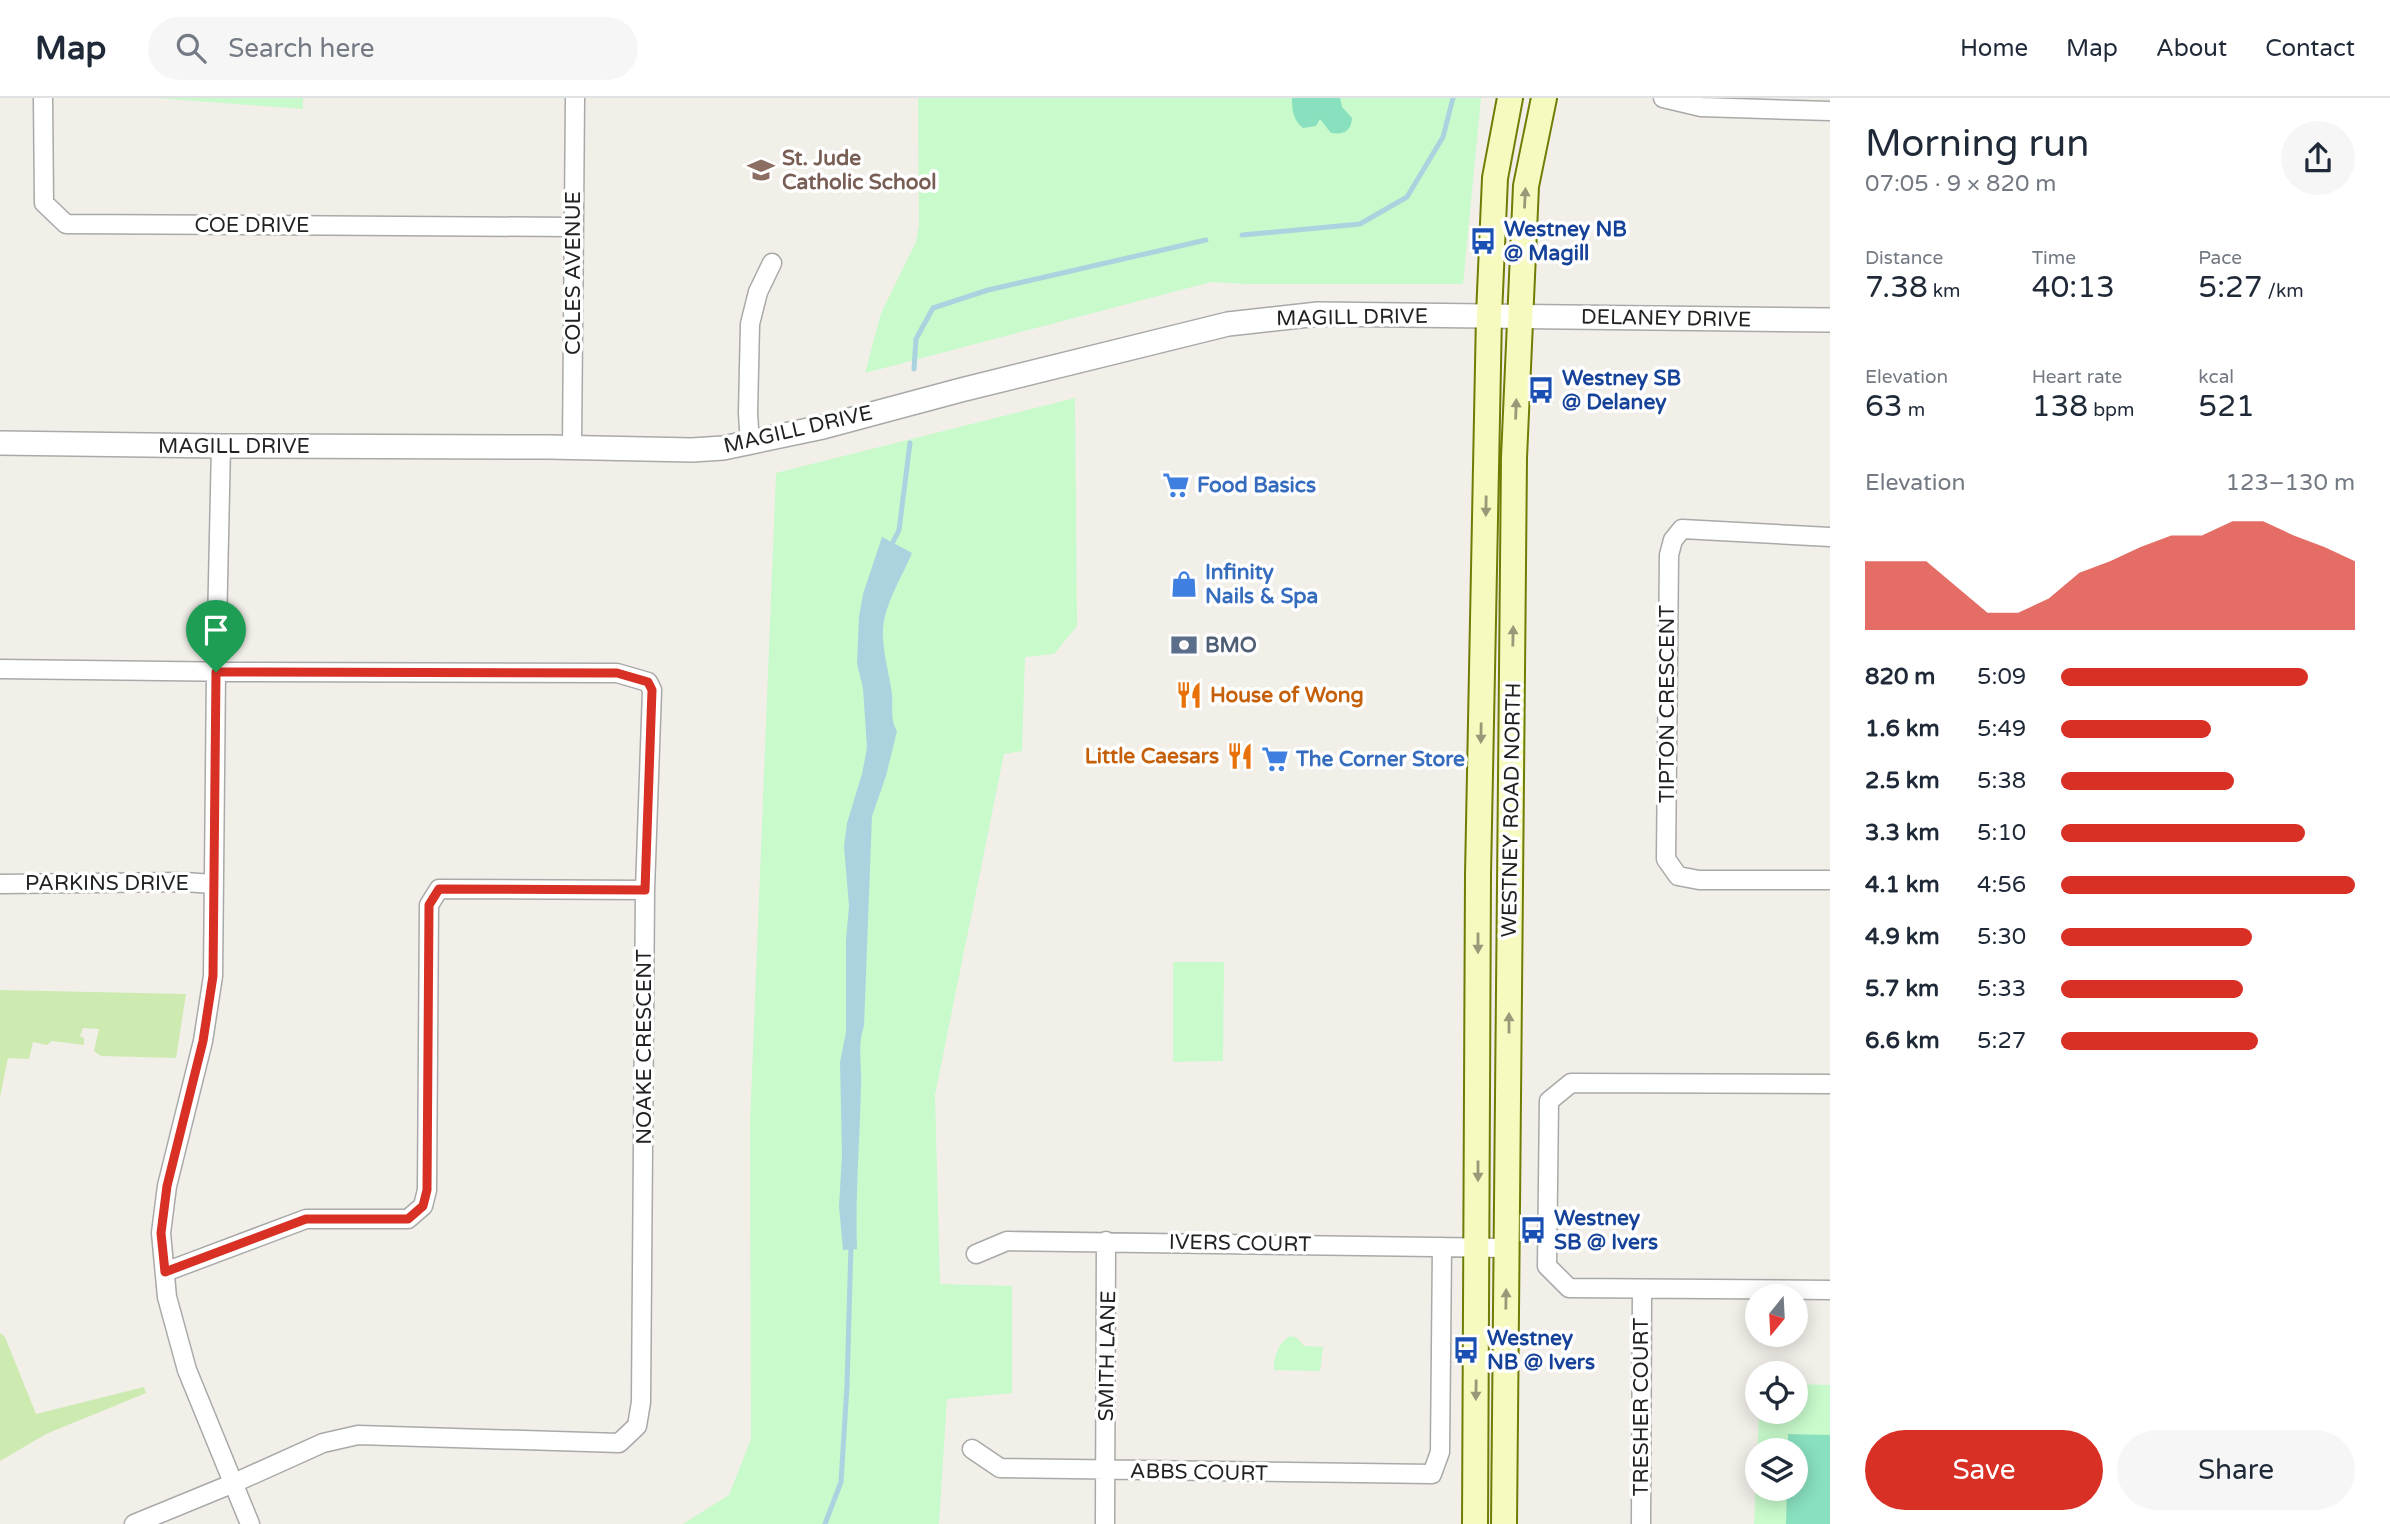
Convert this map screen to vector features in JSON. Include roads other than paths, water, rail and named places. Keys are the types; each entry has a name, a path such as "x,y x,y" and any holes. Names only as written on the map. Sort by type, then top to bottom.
{"main road":[{"name":"WESTNEY ROAD NORTH","path":"1504,1524 1514,458 1495,178 1510,98"},
{"name":"WESTNEY ROAD NORTH","path":"1475,1524 1478,875 1504,315 1521,280 1526,186 1544,98"}],"street":[{"name":"COE DRIVE","path":"43,98 44,203 66,224 573,227"},
{"name":"COLES AVENUE","path":"572,447 575,98"},
{"path":"1664,98 1701,107 1830,111"},
{"path":"750,444 750,324 758,292 772,262"},
{"name":"MAGILL DRIVE","path":"0,443 692,450 750,444 974,386 1251,320 1318,314 1504,315"},
{"name":"DELANEY DRIVE","path":"1504,315 1830,320"},
{"path":"221,446 213,976 203,1041 167,1186 161,1233 167,1297 187,1370 250,1524"},
{"name":"TIPTON CRESCENT","path":"1830,537 1682,529 1674,540 1669,555 1666,845 1666,859 1678,876 1714,881 1830,880"},
{"path":"0,669 216,672"},
{"name":"NOAKE CRESCENT","path":"134,1524 323,1443 358,1435 619,1443 637,1426 641,1402 645,890 652,690 648,682 617,673 216,672"},
{"name":"PARKINS DRIVE","path":"0,884 214,884"},
{"path":"165,1272 306,1219 408,1219 423,1206 427,1190 429,905 439,889 645,890"},
{"path":"1830,1084 1571,1083 1549,1101 1547,1266 1569,1288 1830,1290"},
{"name":"IVERS COURT","path":"976,1254 1007,1241 1507,1248"},
{"name":"SMITH LANE","path":"1105,1524 1106,1241"},
{"name":"ABBS COURT","path":"972,1449 1000,1468 1432,1474 1440,1452 1442,1247"},
{"name":"TRESHER COURT","path":"1640,1524 1642,1290"}],"water":[{"path":"882,537 912,553 890,600 883,629 893,718 897,731 886,776 872,816 864,1026 860,1048 857,1249 843,1250 839,1206 842,1155 840,1062 846,1032 846,940 849,906 844,846 847,823 867,748 863,688 857,664 859,617 863,594"}],"waterway":[{"path":"1242,235 1360,224 1407,197 1443,137 1453,98"},
{"path":"914,369 916,339 933,308 988,290 1206,240"},
{"path":"891,546 899,530 910,443"},
{"path":"825,1524 841,1482 851,1244"}],"place":[{"name":"St. Jude Catholic School","path":"761,170"},
{"name":"Westney NB @ Magill","path":"1483,241"},
{"name":"Westney SB @ Delaney","path":"1541,390"},
{"name":"Food Basics","path":"1176,485"},
{"name":"Infinity Nails & Spa","path":"1184,584"},
{"name":"BMO","path":"1184,645"},
{"name":"House of Wong","path":"1189,695"},
{"name":"Little Caesars","path":"1240,756"},
{"name":"The Corner Store","path":"1275,759"},
{"name":"Westney SB @ Ivers","path":"1533,1230"},
{"name":"Westney NB @ Ivers","path":"1466,1350"}]}
